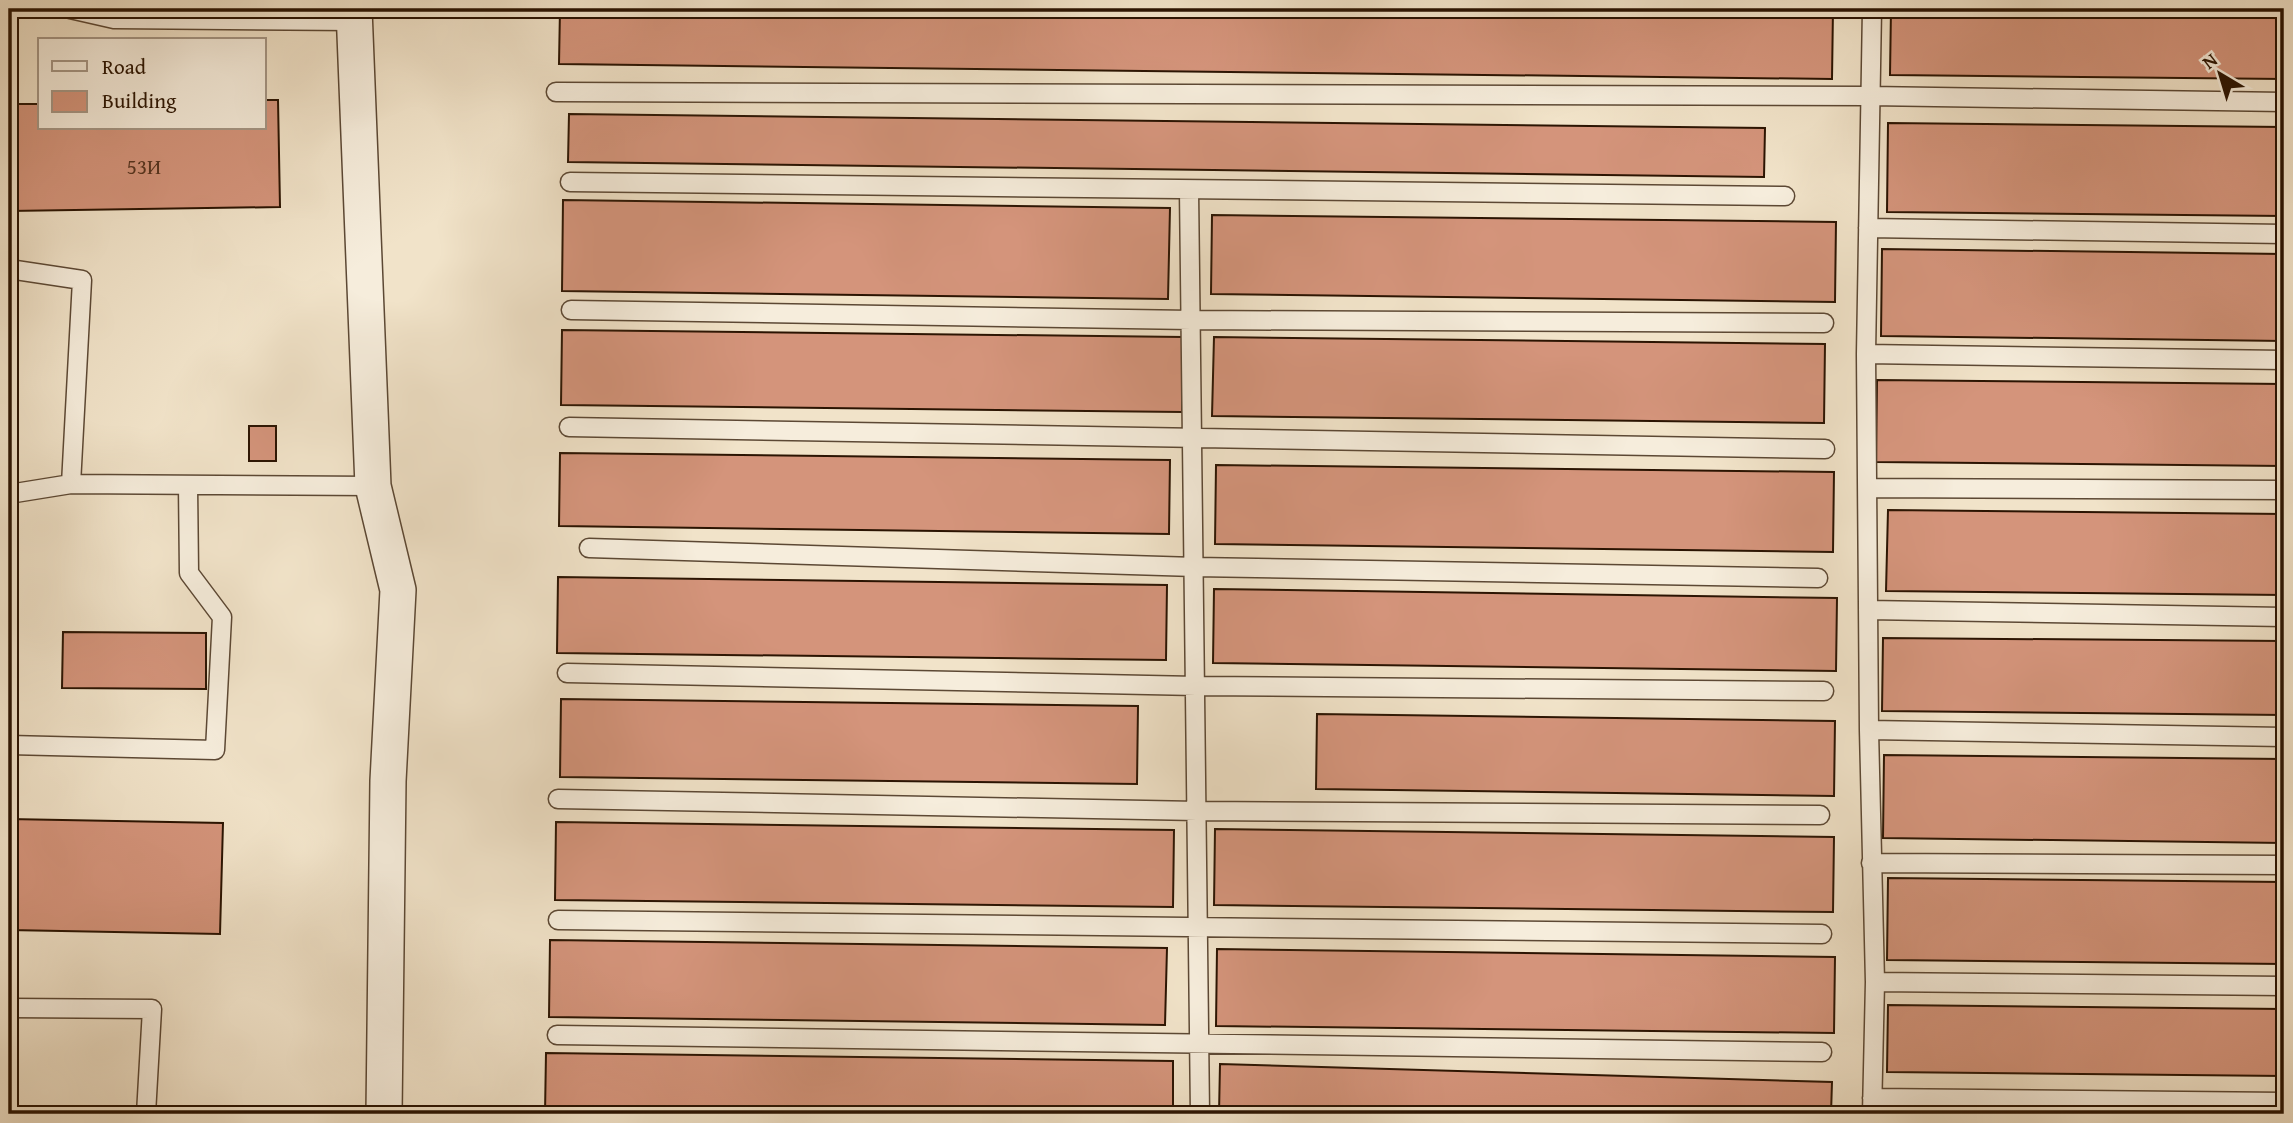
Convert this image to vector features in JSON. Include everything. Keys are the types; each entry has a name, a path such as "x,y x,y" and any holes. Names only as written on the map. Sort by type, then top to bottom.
{"street":[{"path":"354,15 373,486 398,590 388,781 384,1114"}],"lane":[{"path":"70,9 114,19 354,15"},
{"path":"1872,9 1866,354 1869,730 1875,982 1872,1106 2284,1102"},
{"path":"556,92 1870,96 2284,103"},
{"path":"570,182 1784,196"},
{"path":"1189,190 1200,1114"},
{"path":"1868,228 2284,234"},
{"path":"9,269 82,280 71,484"},
{"path":"571,310 1191,320 1824,323"},
{"path":"1866,354 2284,360"},
{"path":"569,427 1825,449"},
{"path":"9,494 71,484 373,486"},
{"path":"9,745 215,750 222,617 189,573 188,485"},
{"path":"1867,488 2284,490"},
{"path":"589,548 1195,567 1818,578"},
{"path":"1868,610 2284,617"},
{"path":"567,673 1196,686 1824,691"},
{"path":"1869,730 2284,737"},
{"path":"558,799 1197,811 1820,816"},
{"path":"1871,863 2284,865"},
{"path":"558,920 1822,934"},
{"path":"1875,982 2284,986"},
{"path":"9,1008 152,1009 146,1114"},
{"path":"556,1035 1199,1041 1822,1052"}],"building":[{"path":"560,9 1833,9 1832,79 559,64"},
{"path":"1891,9 2284,9 2284,79 1890,75"},
{"path":"266,100 278,100 280,207 9,211 9,104 38,104 38,130 266,130"},
{"path":"569,114 1765,128 1764,177 568,162"},
{"path":"1888,123 2284,127 2284,216 1887,212"},
{"path":"563,200 1170,208 1168,299 562,291"},
{"path":"1212,215 1836,222 1835,302 1211,294"},
{"path":"1882,249 2284,254 2284,341 1881,336"},
{"path":"562,330 1183,337 1182,412 561,405"},
{"path":"1214,337 1825,344 1824,423 1212,416"},
{"path":"1877,380 2284,384 2284,466 1876,462"},
{"path":"249,426 276,426 276,461 249,461"},
{"path":"560,453 1170,460 1169,534 559,526"},
{"path":"1216,465 1834,472 1833,552 1215,544"},
{"path":"1888,510 2284,514 2284,595 1886,591"},
{"path":"558,577 1167,585 1166,660 557,653"},
{"path":"1214,589 1837,598 1836,671 1213,663"},
{"path":"63,632 206,633 206,689 62,688"},
{"path":"1883,638 2284,641 2284,715 1882,711"},
{"path":"561,699 1138,706 1137,784 560,777"},
{"path":"1317,714 1835,721 1834,796 1316,789"},
{"path":"1884,755 2284,759 2284,843 1883,838"},
{"path":"9,819 223,823 220,934 9,930"},
{"path":"556,822 1174,830 1173,907 555,900"},
{"path":"1215,829 1834,837 1833,912 1214,905"},
{"path":"1888,878 2284,882 2284,964 1887,960"},
{"path":"550,940 1167,948 1165,1025 549,1017"},
{"path":"1217,949 1835,957 1834,1033 1216,1026"},
{"path":"1888,1005 2284,1009 2284,1076 1887,1072"},
{"path":"546,1053 1173,1061 1173,1114 545,1114"},
{"path":"1220,1064 1832,1082 1831,1114 1219,1114"}]}
